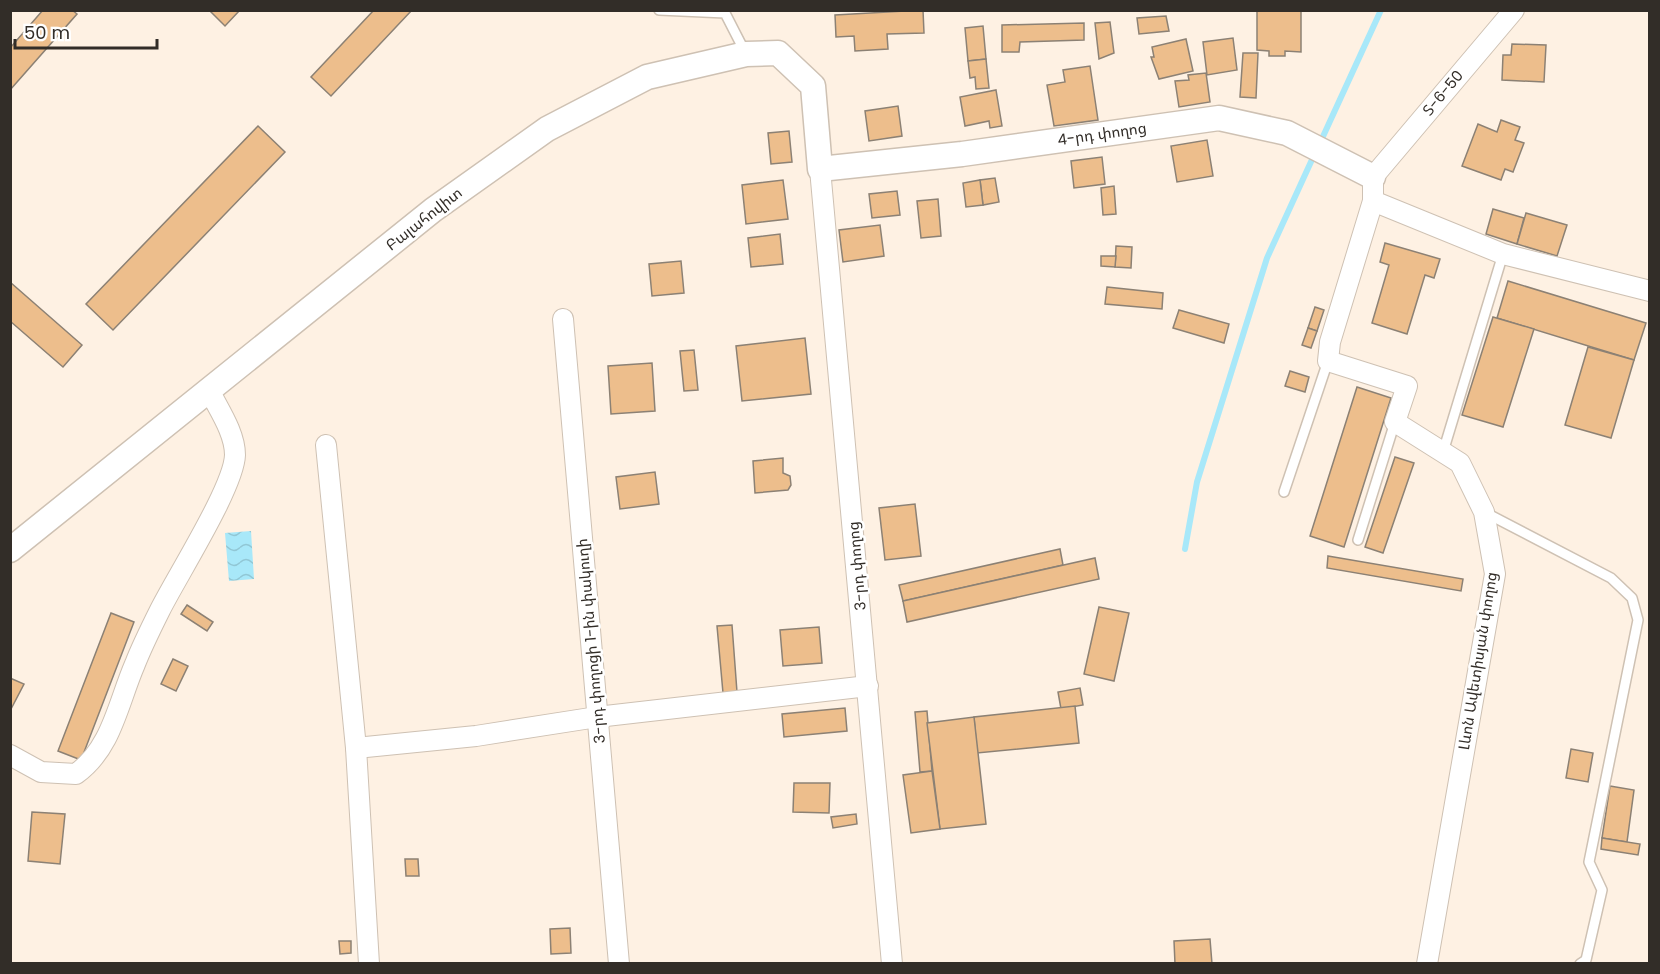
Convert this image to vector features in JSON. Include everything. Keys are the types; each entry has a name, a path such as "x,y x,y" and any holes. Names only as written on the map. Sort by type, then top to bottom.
{"street":[{"name":"Տ-6-50","path":"1367,173 1514,10"},
{"name":"Բալահովիտ","path":"10,550 210,392 433,210 547,129 647,77 746,54 778,53 813,86 820,169"},
{"name":"4-րդ փողոց","path":"820,169 962,154 1220,118 1287,132 1367,173"},
{"name":"3-րդ փողոց","path":"820,169 892,963"},
{"path":"1367,173 1373,201 1330,342 1328,361 1407,386 1395,422"},
{"path":"1373,201 1503,254 1650,291"},
{"name":"3-րդ փողոցի 1-ին փակուղի","path":"563,319 619,963"},
{"path":"10,755 41,772 76,774 93,762 109,734 135,664 161,609 228,482 235,455 229,430 210,392"},
{"name":"Լևոն Ավետիսյան փողոց","path":"1395,422 1460,463 1484,512 1495,574 1427,963"},
{"path":"326,446 356,748 369,963"},
{"path":"356,748 476,736 597,717 868,686"}],"lane":[{"path":"658,10 725,13 746,54"},
{"path":"1443,452 1503,254"},
{"path":"1284,492 1328,361"},
{"path":"1358,540 1395,422"},
{"path":"1484,512 1611,578 1632,598 1638,620 1589,862 1602,890 1586,960 1580,963"}],"water":[{"path":"251,531 254,579 229,581 225,533"}],"building":[{"path":"43,10 72,10 77,14 10,90 10,48"},
{"path":"209,10 240,10 225,26"},
{"path":"374,10 412,10 331,96 311,77"},
{"path":"923,10 924,33 887,34 888,49 855,51 854,36 836,37 835,15"},
{"path":"1257,10 1301,11 1301,52 1285,51 1285,56 1269,56 1269,51 1257,50"},
{"path":"1166,16 1169,31 1139,34 1137,18"},
{"path":"1110,22 1114,53 1099,59 1095,23"},
{"path":"1084,23 1084,40 1020,42 1019,52 1002,52 1002,25"},
{"path":"983,26 986,59 968,61 965,28"},
{"path":"1233,38 1237,70 1207,75 1203,42"},
{"path":"1186,39 1193,71 1159,79 1151,57 1154,57 1152,47"},
{"path":"1512,44 1546,45 1544,82 1502,80 1503,55 1511,55"},
{"path":"1243,53 1258,53 1256,98 1240,97"},
{"path":"986,59 989,88 976,89 975,77 970,78 968,61"},
{"path":"1090,66 1098,120 1054,126 1047,85 1065,82 1063,70"},
{"path":"1206,73 1210,102 1179,107 1175,81 1189,80 1188,75"},
{"path":"996,90 1002,126 990,128 989,121 965,126 960,97"},
{"path":"898,106 902,136 869,141 865,111"},
{"path":"1501,120 1520,127 1515,140 1524,143 1513,172 1505,169 1501,180 1462,166 1478,124 1497,132"},
{"path":"258,126 285,152 113,330 86,304"},
{"path":"789,131 792,162 771,164 768,133"},
{"path":"1207,140 1213,176 1177,182 1171,146"},
{"path":"1102,157 1105,184 1074,188 1071,161"},
{"path":"995,178 999,202 983,205 980,180"},
{"path":"783,180 788,219 746,224 742,185"},
{"path":"980,180 983,205 966,207 963,183"},
{"path":"1114,186 1116,214 1103,215 1101,188"},
{"path":"897,191 900,215 872,218 869,194"},
{"path":"938,199 941,236 921,238 917,201"},
{"path":"1493,209 1524,218 1517,244 1486,234"},
{"path":"1526,213 1567,225 1557,256 1517,244"},
{"path":"880,225 884,256 843,262 839,230"},
{"path":"780,234 783,264 751,267 748,238"},
{"path":"1385,243 1440,259 1434,278 1425,275 1407,334 1372,323 1389,265 1380,262"},
{"path":"1116,246 1132,247 1131,268 1115,267"},
{"path":"1101,256 1116,256 1115,267 1101,266"},
{"path":"681,261 684,293 652,296 649,264"},
{"path":"1508,281 1646,323 1634,360 1497,318"},
{"path":"10,282 82,345 63,367 10,321"},
{"path":"1107,287 1163,293 1162,309 1105,304"},
{"path":"1315,307 1324,310 1317,331 1308,328"},
{"path":"1179,310 1229,324 1224,343 1173,328"},
{"path":"1493,317 1534,329 1503,427 1462,415"},
{"path":"1308,328 1317,331 1311,348 1302,345"},
{"path":"805,338 811,394 742,401 736,346"},
{"path":"1588,347 1634,360 1611,438 1565,425"},
{"path":"694,350 698,390 684,391 680,351"},
{"path":"652,363 655,411 611,414 608,366"},
{"path":"1290,371 1309,377 1305,392 1285,386"},
{"path":"1357,387 1391,398 1344,547 1310,536"},
{"path":"1395,457 1414,463 1383,553 1365,547"},
{"path":"783,458 783,473 790,476 791,485 788,490 755,493 753,461"},
{"path":"655,472 659,504 620,509 616,477"},
{"path":"915,504 921,556 885,560 879,508"},
{"path":"1060,549 1063,565 903,601 899,585"},
{"path":"1328,556 1463,579 1461,591 1327,568"},
{"path":"1095,558 1099,579 907,622 903,601"},
{"path":"187,605 213,622 207,631 181,614"},
{"path":"1099,607 1129,613 1114,681 1084,674"},
{"path":"111,613 134,622 81,760 58,751"},
{"path":"732,625 737,692 723,693 717,626"},
{"path":"819,627 822,663 783,666 780,630"},
{"path":"173,659 188,666 176,691 161,684"},
{"path":"10,678 24,684 10,711"},
{"path":"1080,688 1083,705 1061,709 1058,692"},
{"path":"1075,706 1079,743 977,753 974,717"},
{"path":"845,708 847,731 784,737 782,714"},
{"path":"927,711 932,771 920,772 915,712"},
{"path":"974,717 986,824 940,829 927,723"},
{"path":"1571,749 1593,753 1588,782 1566,778"},
{"path":"932,771 940,829 911,833 903,775"},
{"path":"794,783 830,783 829,813 793,812"},
{"path":"1610,786 1634,790 1627,842 1602,838"},
{"path":"32,812 65,814 60,864 28,861"},
{"path":"856,814 857,824 833,828 831,817"},
{"path":"1602,838 1640,844 1638,855 1601,849"},
{"path":"405,859 418,859 419,876 406,876"},
{"path":"570,928 571,953 551,954 550,929"},
{"path":"1210,939 1212,964 1175,964 1174,941"},
{"path":"339,941 351,941 351,953 340,954"}],"waterway":[{"path":"1320,143 1381,10"},
{"path":"1185,549 1197,482 1267,258 1315,153"}]}
